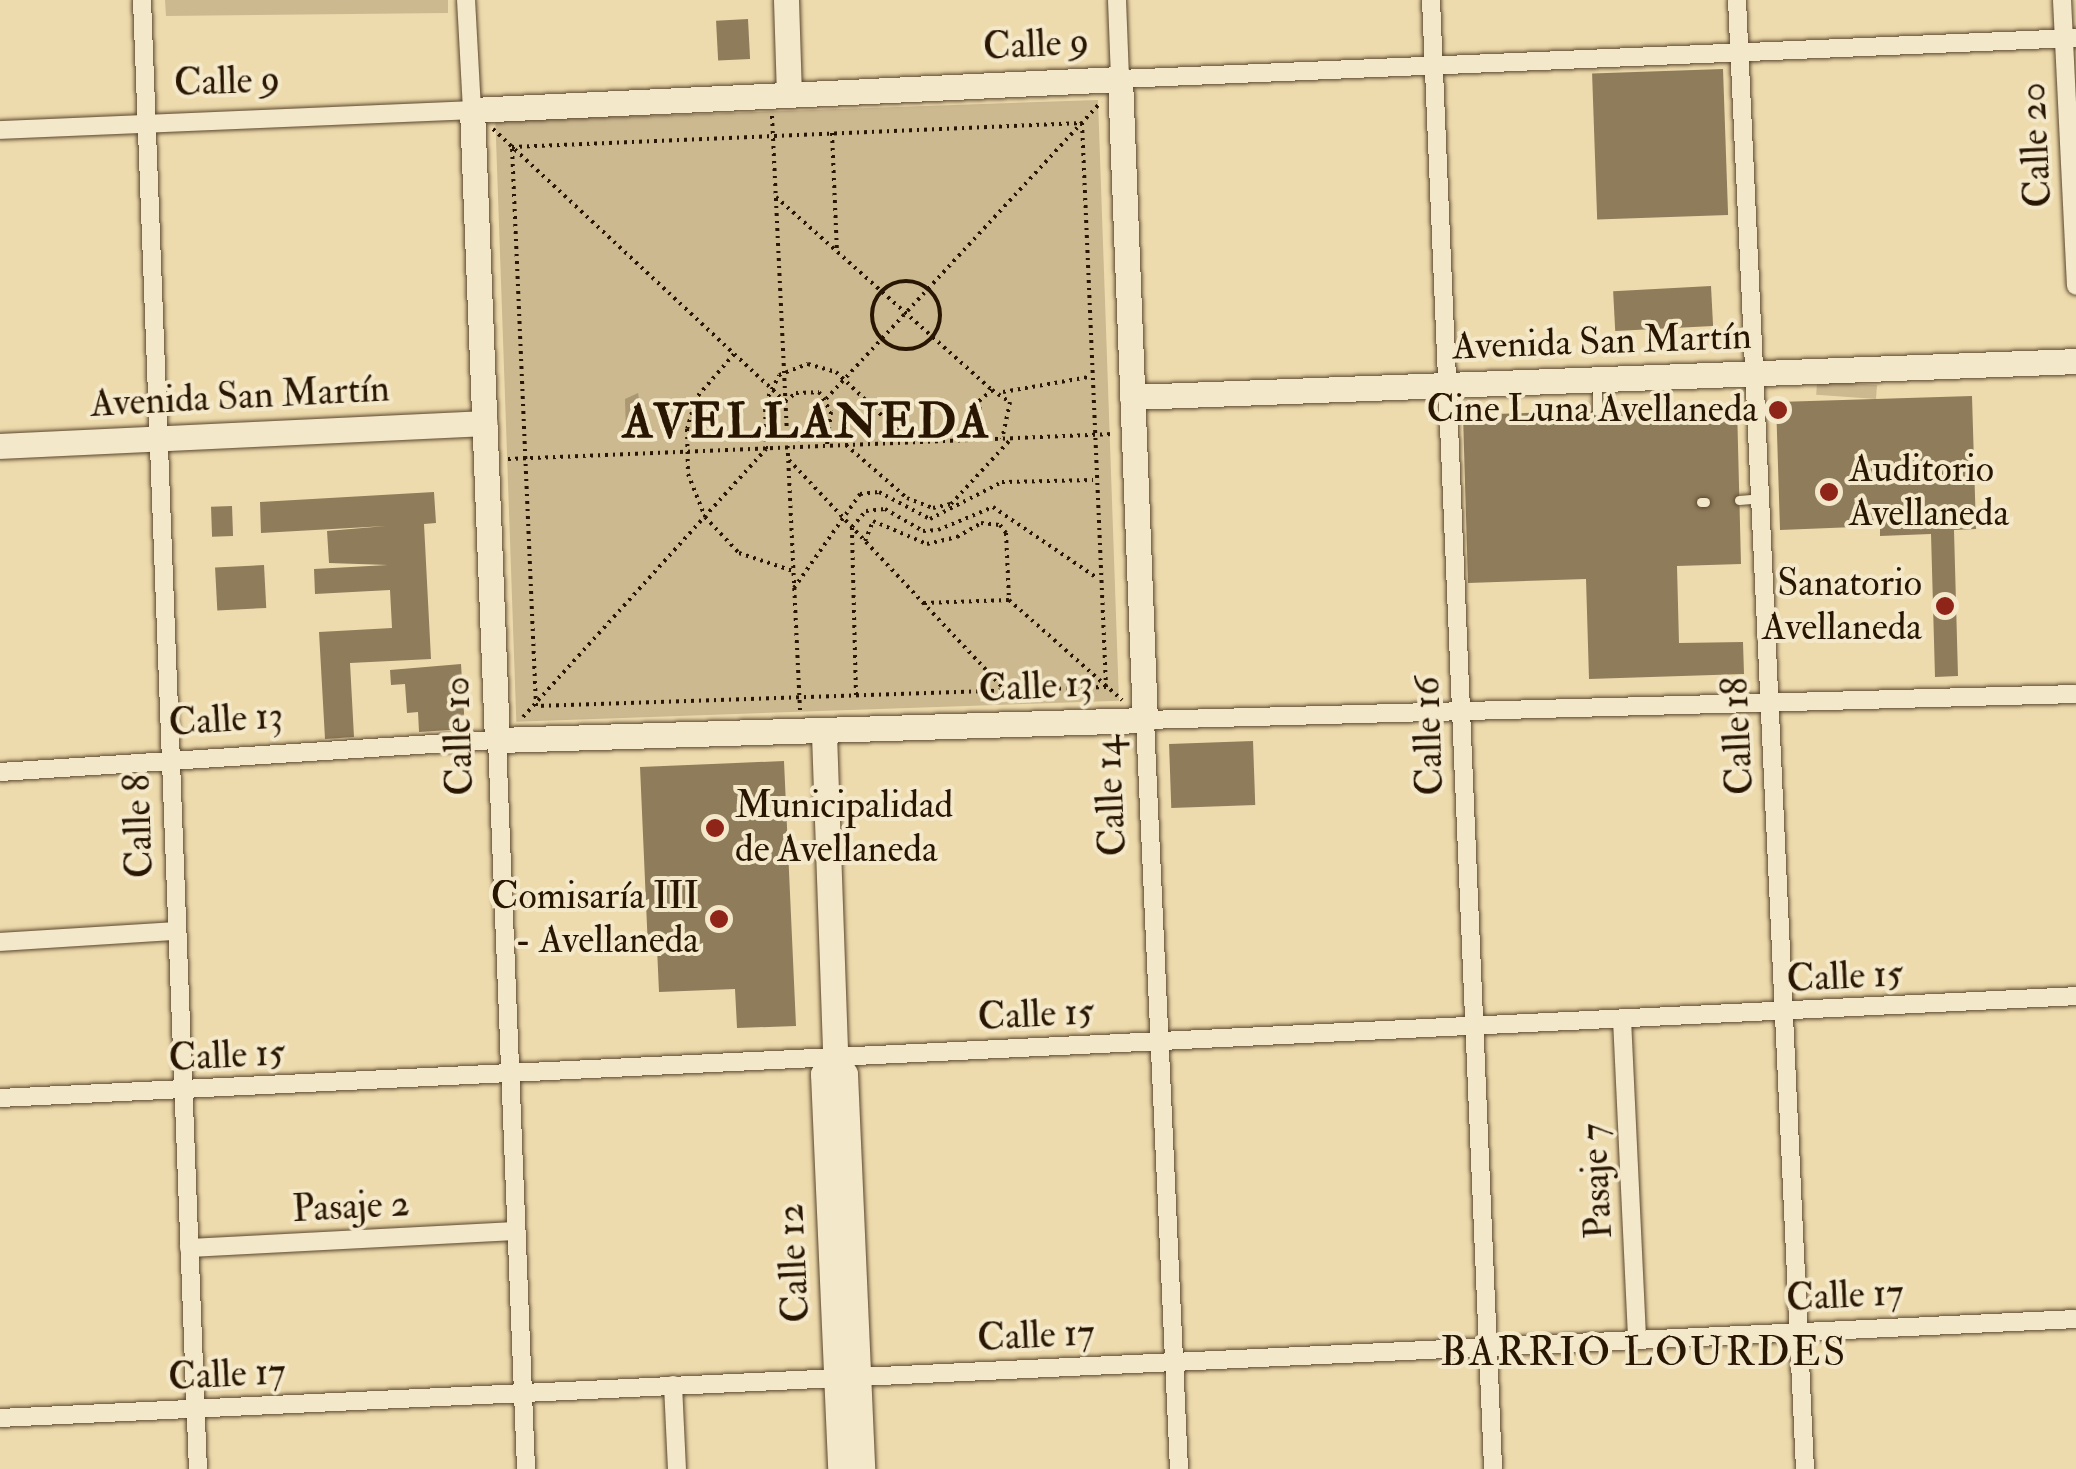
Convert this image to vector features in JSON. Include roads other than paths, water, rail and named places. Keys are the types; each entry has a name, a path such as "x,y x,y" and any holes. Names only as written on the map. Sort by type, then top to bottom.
{"street":[{"name":"Calle 8","path":"142,0 198,1469"},
{"name":"Calle 10","path":"466,0 526,1469"},
{"path":"780,95 786,0"},
{"name":"Calle 14","path":"1117,0 1132,434 1179,1469"},
{"name":"Calle 16","path":"1431,0 1493,1469"},
{"name":"Calle 18","path":"1736,0 1805,1469"},
{"name":"Calle 20","path":"2062,0 2070,38 2076,286"},
{"name":"Calle 9","path":"0,130 2070,38"},
{"name":"Avenida San Martín","path":"1132,398 2076,361"},
{"name":"Avenida San Martín","path":"0,446 484,423"},
{"name":"Calle 13","path":"0,772 497,740 812,734 1145,720 2076,694"},
{"name":"Calle 12","path":"812,734 835,1057 823,1074 847,1378 862,1469"},
{"path":"0,942 176,931"},
{"name":"Calle 15","path":"0,1098 182,1092 1474,1025 1784,1014 2076,996"},
{"name":"Pasaje 7","path":"1622,1019 1636,1340"},
{"name":"Pasaje 2","path":"189,1248 516,1231"},
{"name":"Calle 17","path":"0,1418 523,1389 847,1378 1488,1344 2076,1319"},
{"name":"Calle 12","path":"840,1469 847,1378"},
{"path":"672,1385 678,1469"}],"lane":[{"path":"1596,380 1596,411"},
{"path":"1740,500 1760,498"}],"place":[{"name":"Cine Luna Avellaneda","path":"1778,410"},
{"name":"Auditorio Avellaneda","path":"1829,492"},
{"name":"Sanatorio Avellaneda","path":"1945,606"},
{"name":"Municipalidad de Avellaneda","path":"715,828"},
{"name":"Comisaría III - Avellaneda","path":"719,919"}],"district":[{"name":"AVELLANEDA","path":"807,423"},
{"name":"BARRIO LOURDES","path":"1644,1353"}]}
